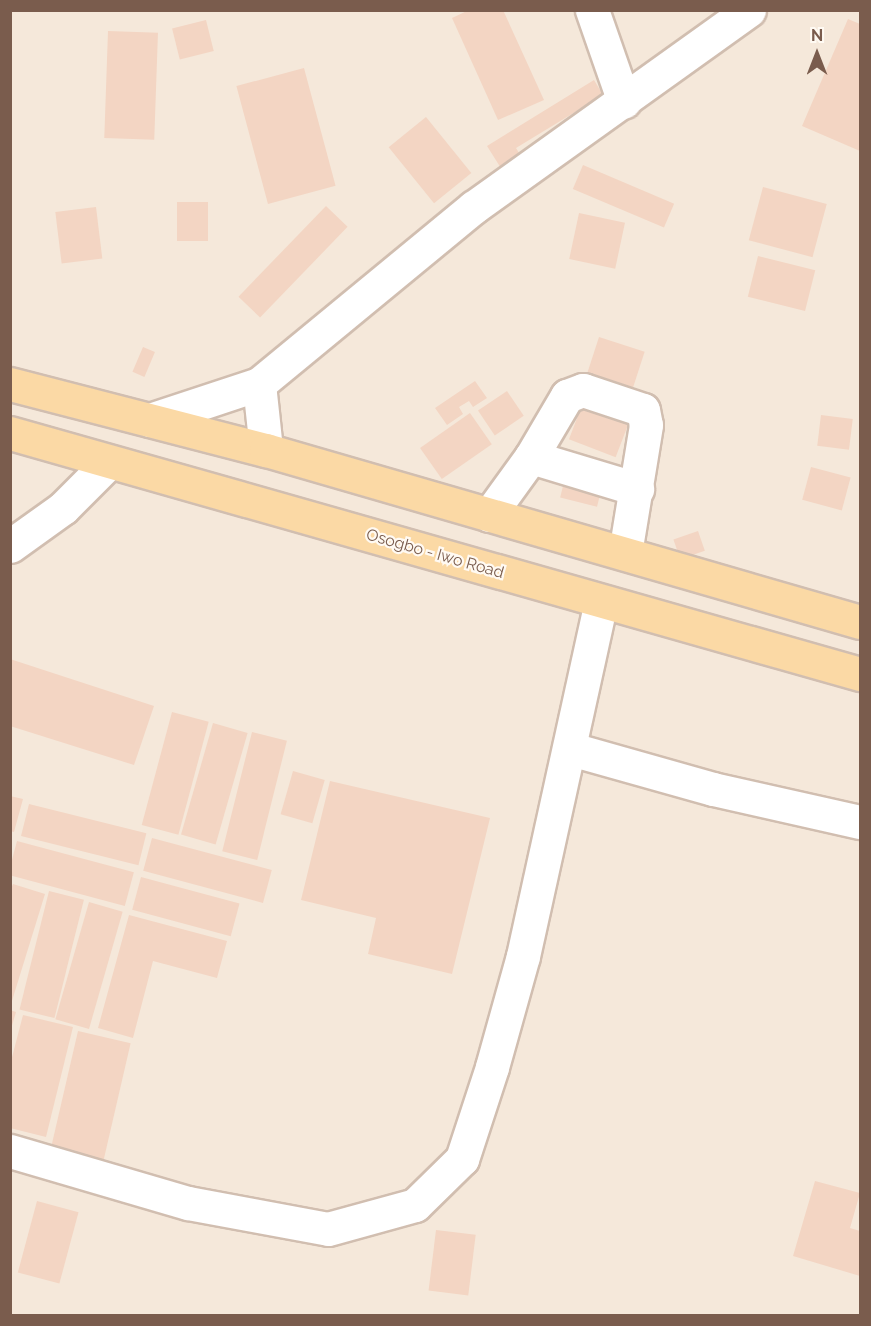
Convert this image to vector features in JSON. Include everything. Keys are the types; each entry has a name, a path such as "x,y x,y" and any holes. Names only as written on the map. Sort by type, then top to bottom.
{"main road":[{"path":"10,384 266,450 861,622"},
{"name":"Osogbo - Iwo Road","path":"10,433 861,674"}],"street":[{"path":"592,10 624,102"},
{"path":"150,420 259,384 474,207 624,102 748,10"},
{"path":"259,384 266,450"},
{"path":"489,515 531,458 567,396 583,390 643,410 646,425 625,553"},
{"path":"531,458 637,489"},
{"path":"10,546 63,508 109,462"},
{"path":"10,1151 188,1203 328,1229 415,1205 462,1159 523,956 548,834 571,749 601,601"},
{"path":"571,749 713,789 861,822"}],"shaded area":[{"path":"10,11 860,11 860,1315 10,1315"}],"building":[{"path":"469,10 503,10 544,100 498,120 452,18"},
{"path":"848,19 860,24 860,151 802,126"},
{"path":"206,20 214,51 180,60 172,28"},
{"path":"108,31 158,33 154,140 104,138"},
{"path":"304,68 336,186 268,204 236,86"},
{"path":"594,80 603,95 516,148 524,161 504,173 487,146"},
{"path":"426,117 471,173 434,203 389,147"},
{"path":"583,165 674,204 664,228 573,189"},
{"path":"763,187 827,204 813,257 749,240"},
{"path":"177,202 208,202 208,241 177,241"},
{"path":"326,206 348,227 260,317 238,297"},
{"path":"96,207 102,259 62,264 55,212"},
{"path":"579,213 625,223 615,269 569,259"},
{"path":"758,256 815,270 805,311 748,297"},
{"path":"599,337 645,352 630,396 585,381"},
{"path":"143,347 155,352 144,377 132,372"},
{"path":"475,381 487,398 473,407 469,401 459,407 463,414 447,425 435,408"},
{"path":"507,391 524,416 495,435 478,411"},
{"path":"584,400 631,418 616,457 569,439"},
{"path":"470,413 492,444 442,479 420,448"},
{"path":"821,415 853,419 849,450 817,446"},
{"path":"811,467 851,478 842,510 802,500"},
{"path":"564,482 601,491 597,507 560,498"},
{"path":"698,531 705,551 680,559 673,539"},
{"path":"10,659 154,706 134,765 10,726"},
{"path":"172,712 209,722 178,835 142,825"},
{"path":"213,723 248,733 216,844 181,835"},
{"path":"252,732 287,741 257,860 222,851"},
{"path":"293,771 325,780 312,823 281,814"},
{"path":"330,781 490,818 452,974 368,954 376,918 301,900"},
{"path":"10,796 23,799 14,832 10,831"},
{"path":"29,804 146,833 138,865 21,836"},
{"path":"152,838 272,870 263,903 143,871"},
{"path":"17,841 134,872 125,906 10,875"},
{"path":"141,877 240,903 231,936 132,910"},
{"path":"13,884 45,894 11,1004 10,891"},
{"path":"49,891 84,900 54,1018 19,1009"},
{"path":"89,902 123,912 89,1029 55,1019"},
{"path":"129,915 227,941 217,978 153,961 133,1038 98,1028"},
{"path":"10,1010 16,1012 11,1029 10,1029"},
{"path":"23,1015 73,1027 46,1137 10,1128 10,1065"},
{"path":"78,1031 131,1043 103,1163 50,1151"},
{"path":"815,1181 860,1193 850,1228 860,1231 860,1276 793,1256"},
{"path":"37,1201 79,1212 59,1284 18,1272"},
{"path":"436,1230 476,1235 468,1295 429,1291"}]}
